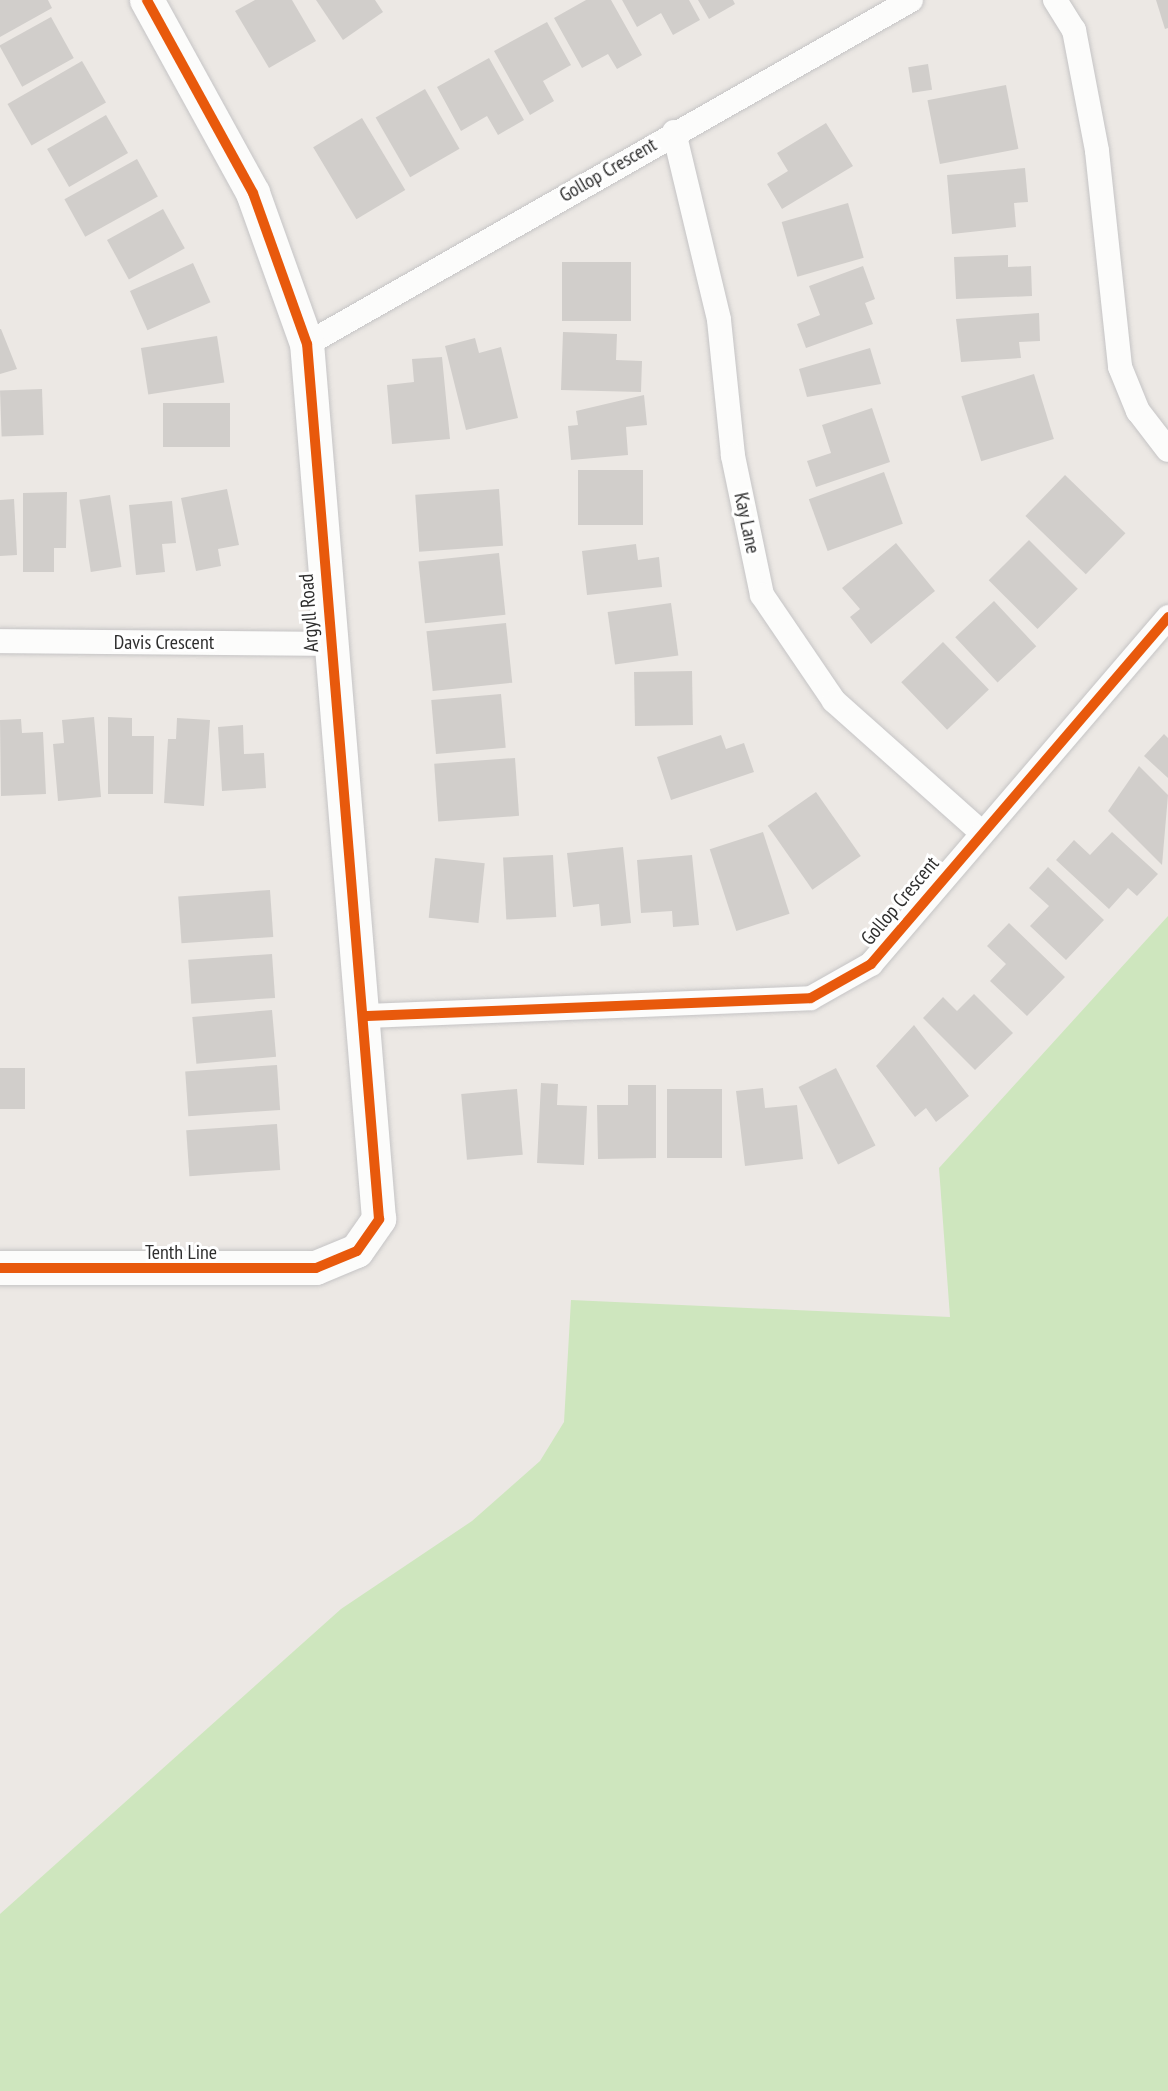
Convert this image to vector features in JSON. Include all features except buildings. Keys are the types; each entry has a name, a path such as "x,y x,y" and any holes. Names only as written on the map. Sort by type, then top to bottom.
{"street":[{"name":"Argyll Road","path":"147,0 253,193 307,344 329,644 366,1016 379,1219 357,1251"},
{"name":"Gollop Crescent","path":"307,344 674,132 911,0"},
{"path":"1055,0 1074,30 1097,151 1120,367 1138,411 1168,450"},
{"name":"Kay Lane","path":"674,132 719,320 733,456 762,595 834,701 981,832"},
{"name":"Gollop Crescent","path":"366,1016 811,998 871,964 1168,617"},
{"name":"Davis Crescent","path":"0,641 329,644"},
{"name":"Tenth Line","path":"0,1268 292,1271 335,1264 357,1251"}],"green space":[{"path":"1168,916 1168,2091 0,2091 0,1914 341,1609 472,1521 540,1461 564,1422 571,1300 950,1317 939,1168"}],"cycle path":[{"path":"0,1268 316,1268 357,1251 379,1219 307,344 253,193 147,0"},
{"path":"366,1016 811,998 871,964 1168,617"}]}
